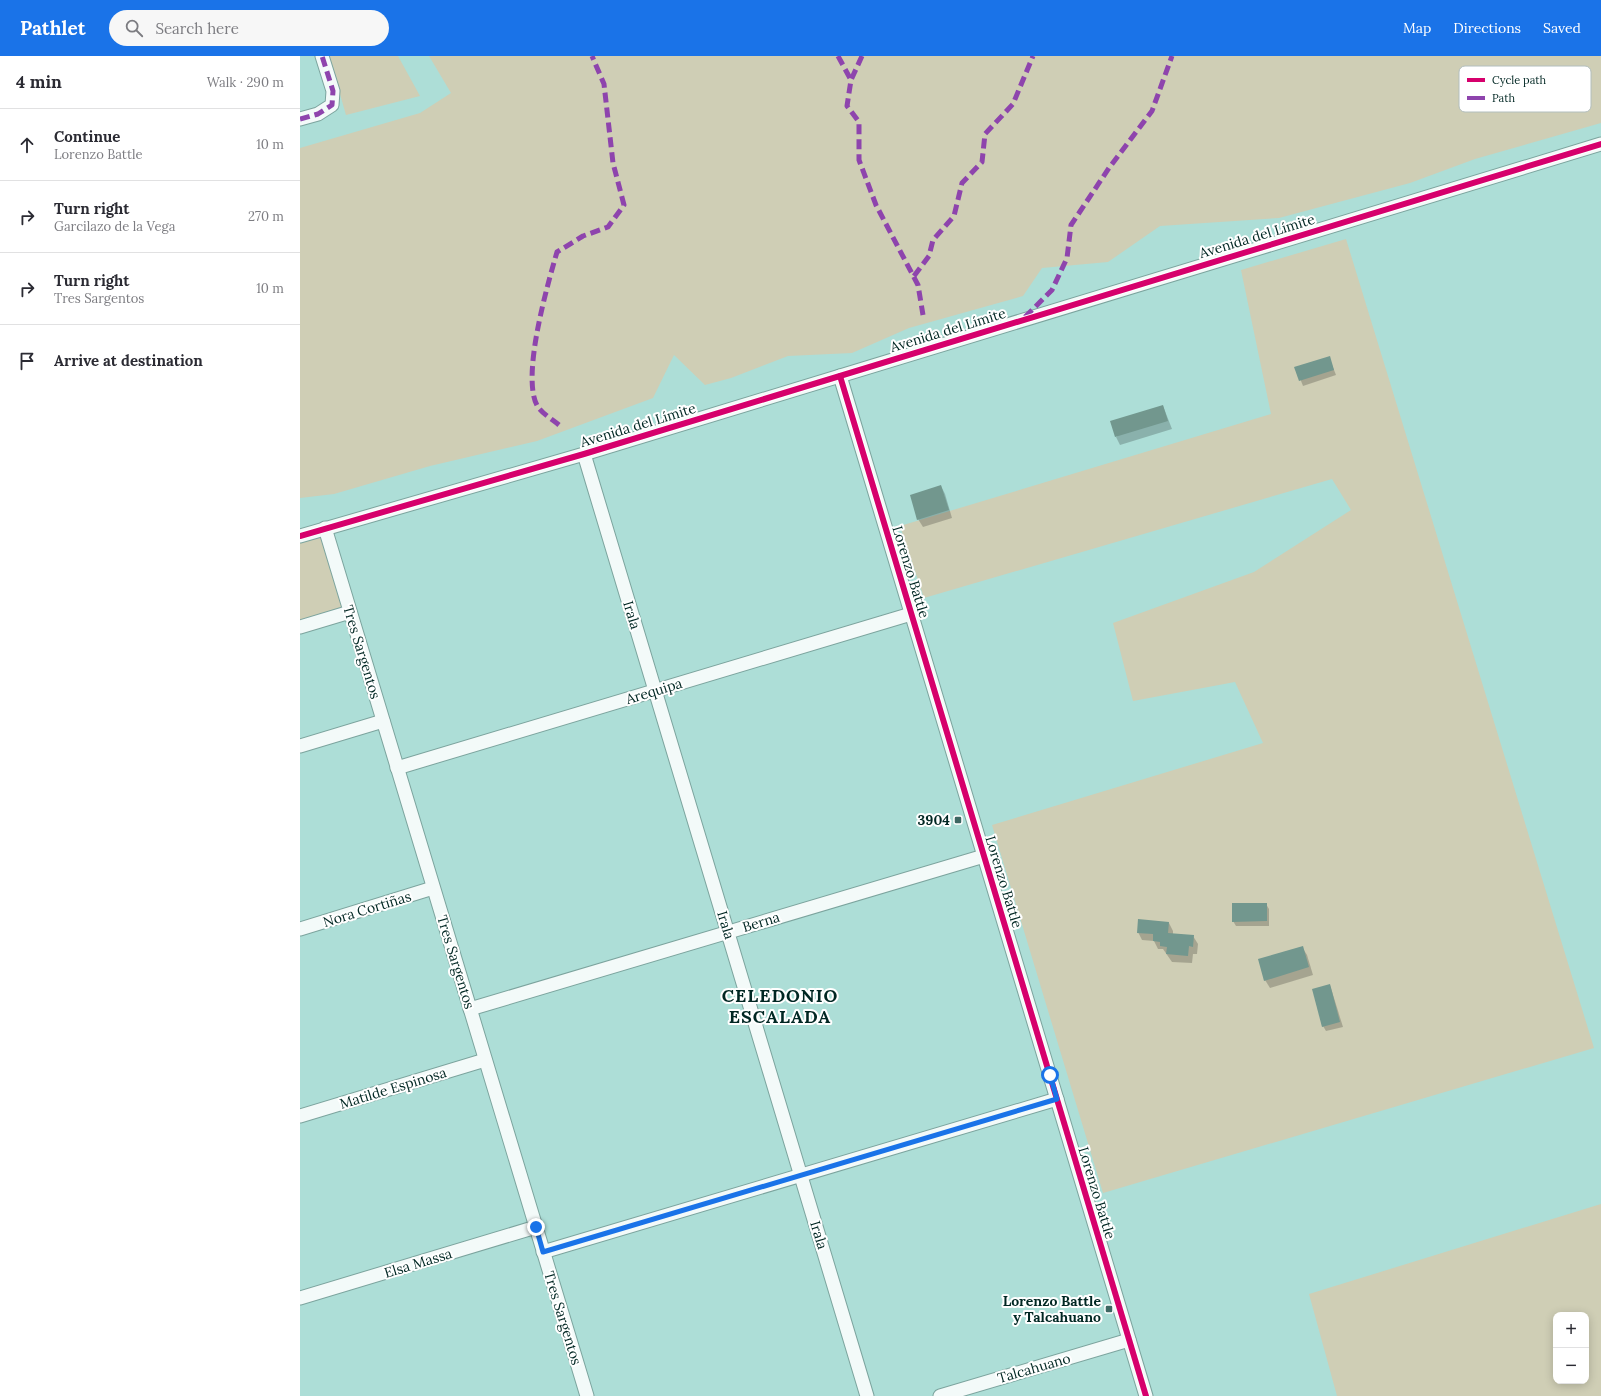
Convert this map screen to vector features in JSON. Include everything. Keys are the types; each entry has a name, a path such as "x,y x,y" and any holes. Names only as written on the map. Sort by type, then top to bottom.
{"street":[{"path":"300,119 318,114 332,105 333,91 322,56"},
{"name":"Avenida del Límite","path":"300,536 584,454 1601,144"},
{"name":"Lorenzo Battle","path":"840,376 1146,1396"},
{"name":"Irala","path":"584,454 867,1396"},
{"name":"Tres Sargentos","path":"325,528 587,1396"},
{"path":"300,627 350,612"},
{"name":"Arequipa","path":"397,768 911,614"},
{"path":"300,746 383,721"},
{"name":"Berna","path":"470,1009 984,856"},
{"name":"Nora Cortiñas","path":"300,929 434,888"},
{"name":"Matilde Espinosa","path":"300,1116 485,1060"},
{"path":"543,1252 1057,1099"},
{"name":"Elsa Massa","path":"300,1298 536,1227"},
{"name":"Talcahuano","path":"940,1396 1129,1340"}],"green space":[{"path":"329,56 398,56 420,96 346,115"},
{"path":"429,56 1601,56 1601,123 1475,159 1410,183 1279,218 1160,226 1108,262 1042,268 1023,296 909,328 852,353 788,356 731,378 705,385 674,355 653,398 537,441 430,466 334,494 300,498 300,148 420,113 451,93"},
{"path":"1346,239 1594,1048 1103,1193 992,825 1263,743 1235,682 1133,701 1113,623 1254,572 1351,510 1332,479 924,598 900,526 1271,414 1241,270"},
{"path":"325,528 350,612 300,627 300,536"},
{"path":"1601,1204 1601,1396 1337,1396 1309,1294"}],"building":[{"path":"1330,356 1334,370 1299,381 1294,367"},
{"path":"1163,405 1168,421 1115,437 1110,421"},
{"path":"941,485 949,510 917,520 910,495"},
{"path":"1232,903 1267,903 1267,921 1232,922"},
{"path":"1138,919 1169,922 1168,933 1194,935 1193,947 1189,946 1188,956 1166,954 1167,947 1160,946 1160,942 1153,941 1153,934 1137,933"},
{"path":"1303,946 1309,967 1264,981 1258,959"},
{"path":"1330,984 1340,1022 1322,1027 1312,989"}],"marked path":[{"path":"300,119 318,114 332,105 333,91 322,56"},
{"path":"559,425 538,407 533,394 532,375 537,331 557,252 583,236 608,227 624,205 613,163 604,84 592,56"},
{"path":"838,56 851,80"},
{"path":"862,56 851,80 847,106 859,122 859,160 876,205 918,285 923,315"},
{"path":"914,276 929,256 933,240 954,216 962,183 982,162 985,134 1013,104 1033,56"},
{"path":"1025,317 1052,290 1067,258 1071,225 1109,168 1152,111 1172,56"}],"cycle path":[{"path":"300,536 584,454 1601,144"},
{"path":"840,376 1146,1396"}],"place":[{"name":"3904","path":"958,820"},
{"name":"Lorenzo Battle y Talcahuano","path":"1109,1309"}],"district":[{"name":"CELEDONIO ESCALADA","path":"780,1005"}],"route":[{"path":"536,1227 543,1252 1057,1099 1050,1075"}]}
